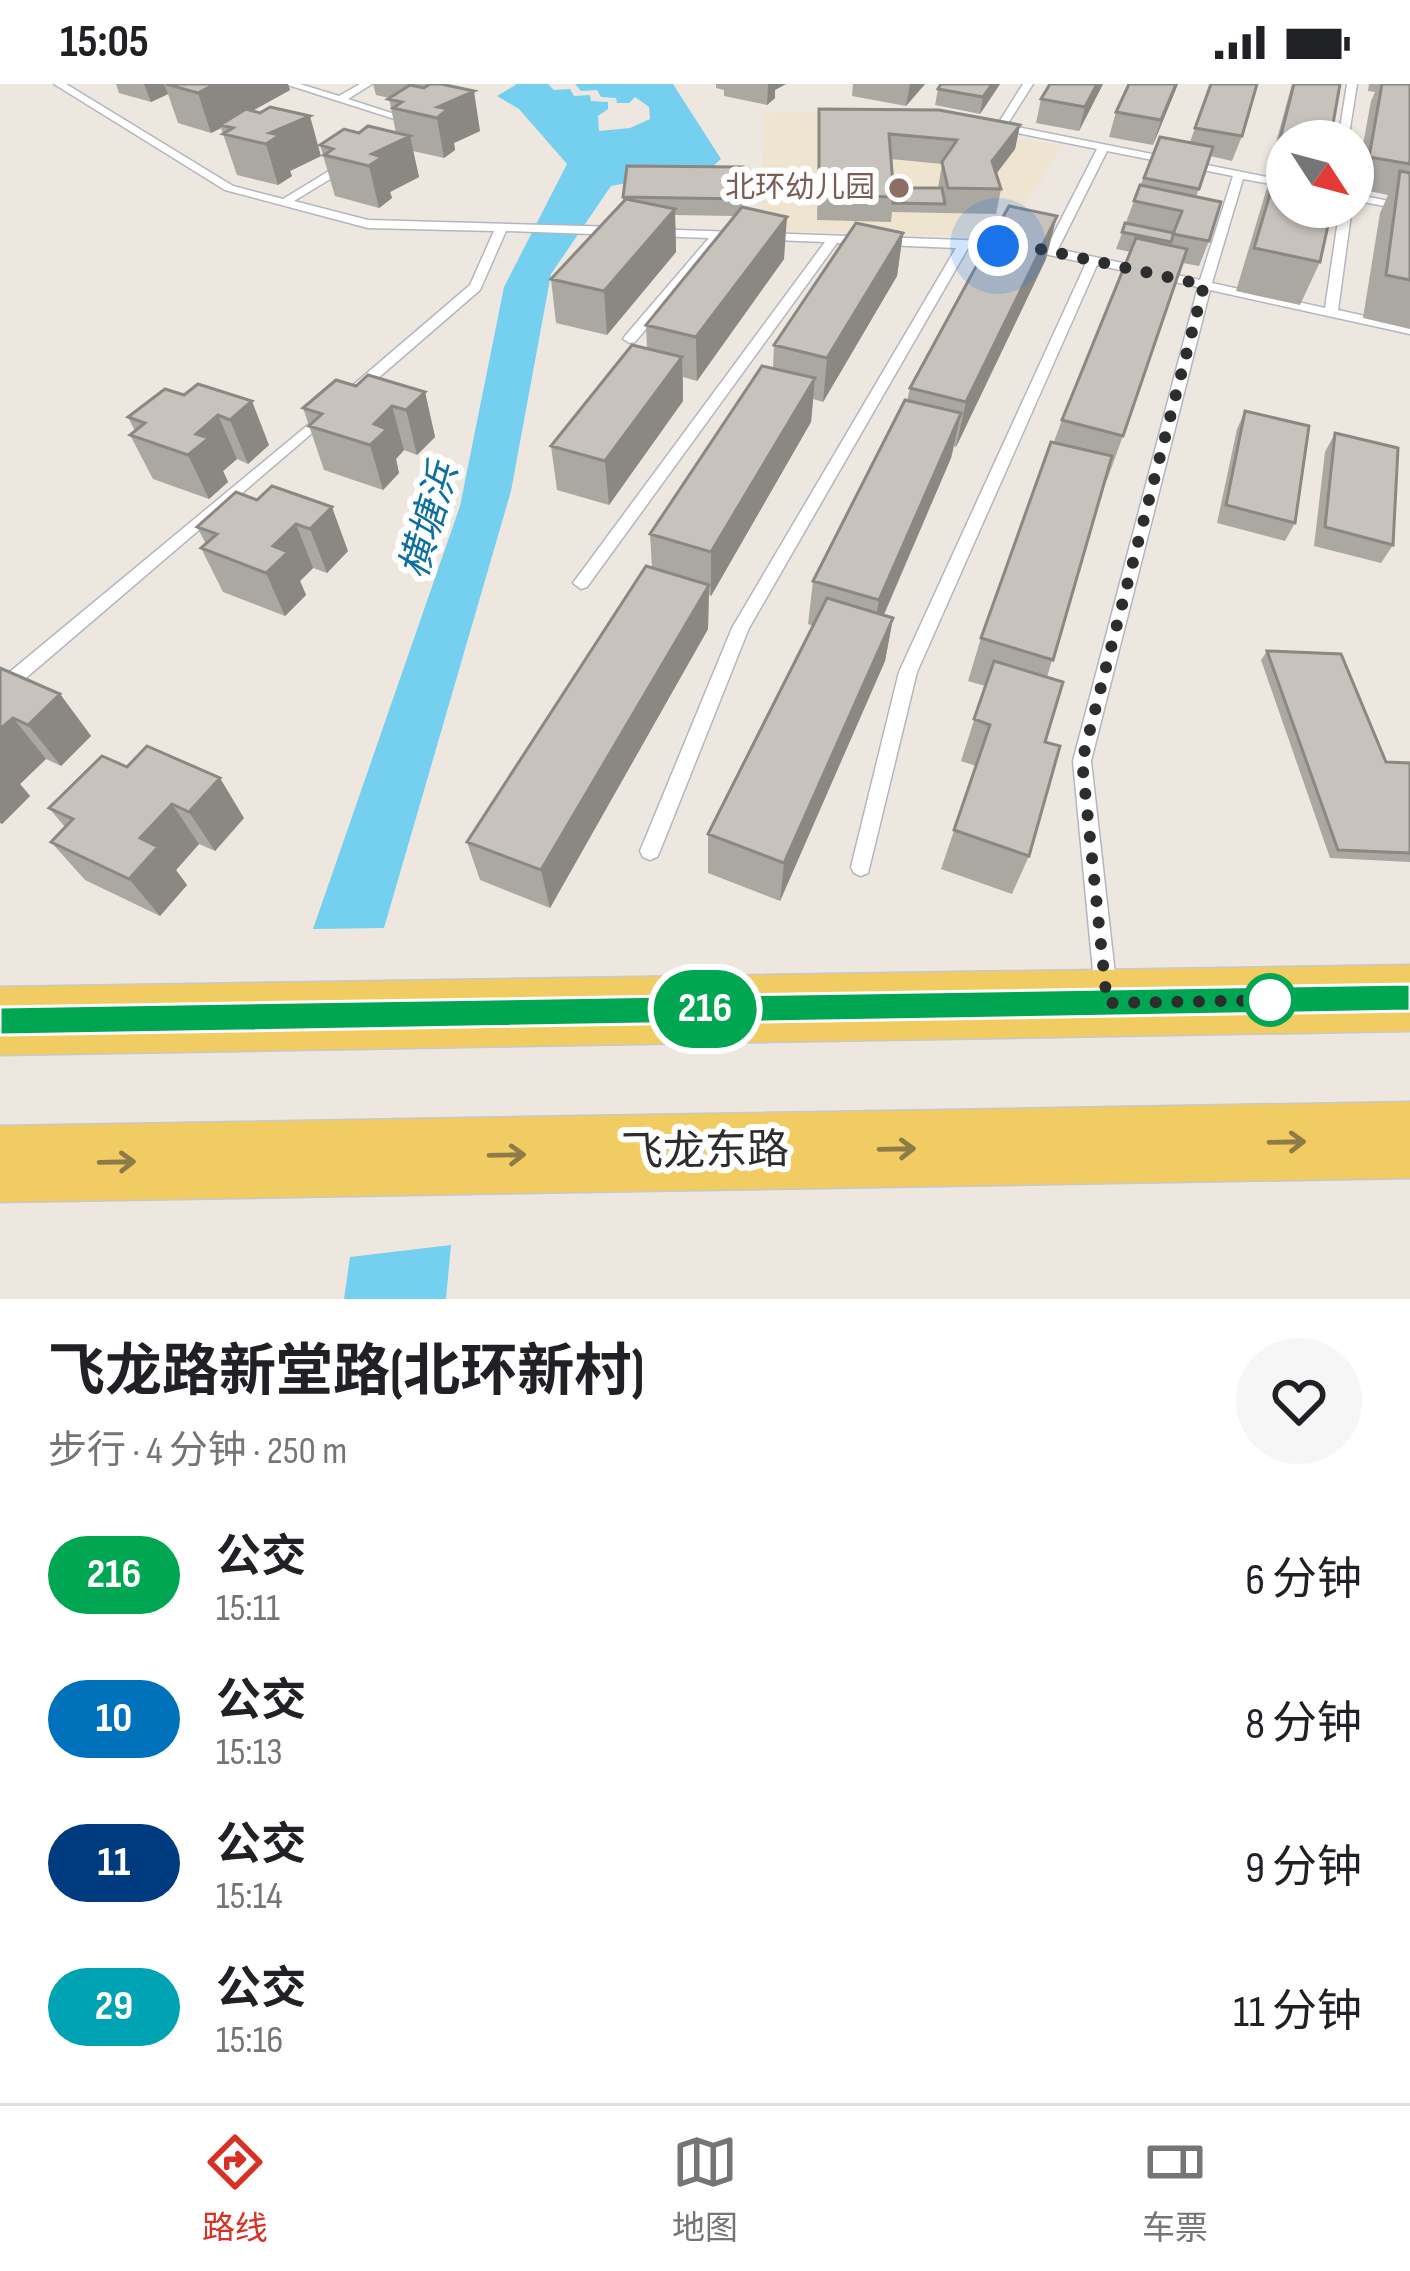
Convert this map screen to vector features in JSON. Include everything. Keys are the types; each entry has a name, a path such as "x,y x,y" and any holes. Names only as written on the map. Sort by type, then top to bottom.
{"main road":[{"path":"0,1021 1410,998"},
{"name":"飞龙东路","path":"0,1164 1410,1140"}],"lane":[{"path":"59,84 229,188 368,224 834,238 1051,251 1410,330"},
{"path":"290,84 416,122"},
{"path":"338,100 367,84"},
{"path":"1028,84 1001,127 1266,180"},
{"path":"1346,120 1352,84"},
{"path":"397,134 431,112"},
{"path":"1051,251 1104,148"},
{"path":"284,203 359,157"},
{"path":"1107,1003 1082,761 1204,285 1239,174"},
{"path":"1374,201 1410,208"},
{"path":"0,690 476,287 501,228"},
{"path":"1330,313 1343,228"},
{"path":"630,339 718,234"},
{"path":"581,583 834,238"},
{"path":"650,851 741,628 964,244"},
{"path":"861,867 908,672 1093,260"}],"shaded area":[{"name":"北环幼儿园","path":"870,112 1062,146 1005,237 761,231 764,113"}],"water":[{"path":"517,84 548,84 554,90 570,89 574,96 590,95 591,101 608,102 608,109 598,116 599,131 630,128 650,119 649,107 635,97 629,103 617,103 616,98 601,97 597,90 581,91 575,84 673,84 721,159 711,168 611,186 551,274 511,491 384,928 313,929 460,506 504,287 567,164 519,109 497,96"},
{"path":"451,1245 446,1299 344,1299 350,1257"}],"building":[{"path":"166,84 215,84 198,93"},
{"path":"430,84 474,91 438,107 448,109 437,118 393,108 402,102 388,99 410,85 424,88"},
{"path":"941,84 992,84 983,97 938,89"},
{"path":"1050,84 1097,84 1085,107 1041,99"},
{"path":"1129,84 1176,84 1161,120 1116,112"},
{"path":"1211,84 1257,84 1242,136 1195,128"},
{"path":"1294,84 1340,84 1334,120 1285,120"},
{"path":"1382,84 1410,84 1410,164 1374,158"},
{"path":"270,107 310,116 270,133 280,135 266,144 223,134 233,128 220,125 246,109 260,113"},
{"path":"819,109 939,110 1020,125 992,161 1001,189 948,188 942,162 957,140 889,134 894,197 819,195"},
{"path":"368,126 410,136 372,154 382,157 369,166 324,155 333,149 320,145 344,129 359,133"},
{"path":"1160,137 1213,147 1199,189 1144,178"},
{"path":"627,166 743,167 742,199 623,197"},
{"path":"1400,171 1410,173 1410,280 1386,275"},
{"path":"1140,185 1221,202 1209,241 1173,234 1182,211 1134,201"},
{"path":"893,188 942,188 945,204 893,203"},
{"path":"626,199 675,209 604,291 551,279"},
{"path":"1009,206 1057,216 966,402 910,388"},
{"path":"742,207 787,217 696,337 646,325"},
{"path":"1266,207 1266,228 1327,228 1320,262 1254,248"},
{"path":"856,223 903,233 827,358 774,345"},
{"path":"1125,223 1174,233 1171,242 1122,232"},
{"path":"1136,238 1187,249 1123,436 1062,420"},
{"path":"632,345 682,357 605,461 551,446"},
{"path":"762,366 815,378 711,552 650,534"},
{"path":"368,375 425,392 406,410 392,406 374,424 387,429 370,445 309,426 322,414 303,408 336,380 356,386"},
{"path":"198,384 252,401 230,420 218,415 196,434 209,438 188,455 130,435 145,423 128,417 165,389 184,395"},
{"path":"905,400 961,413 879,600 813,581"},
{"path":"1245,411 1309,426 1295,523 1226,505"},
{"path":"1335,433 1398,448 1393,545 1325,527"},
{"path":"1051,442 1112,456 1053,660 981,638"},
{"path":"272,486 332,507 310,529 296,524 273,546 288,552 266,573 201,548 217,534 197,527 236,492 257,500"},
{"path":"646,566 709,585 541,870 467,842"},
{"path":"827,598 893,618 784,863 708,834"},
{"path":"1267,651 1341,654 1386,762 1410,763 1410,853 1338,850"},
{"path":"994,661 1063,682 1045,742 1060,746 1029,856 954,830 990,725 974,719"},
{"path":"0,668 60,694 28,725 13,718 0,729"},
{"path":"147,746 220,778 189,812 172,804 140,838 158,847 129,879 51,842 73,819 49,808 102,756 127,767"}],"bus line":[{"name":"216","path":"0,1021 1410,998"}],"place":[{"name":"北环幼儿园","path":"899,188"}],"route":[{"path":"998,246 1031,247 1204,285 1082,761 1107,1003 1280,1000 1270,1000"}],"water label":[{"name":"横塘浜","path":"430,521"}]}
